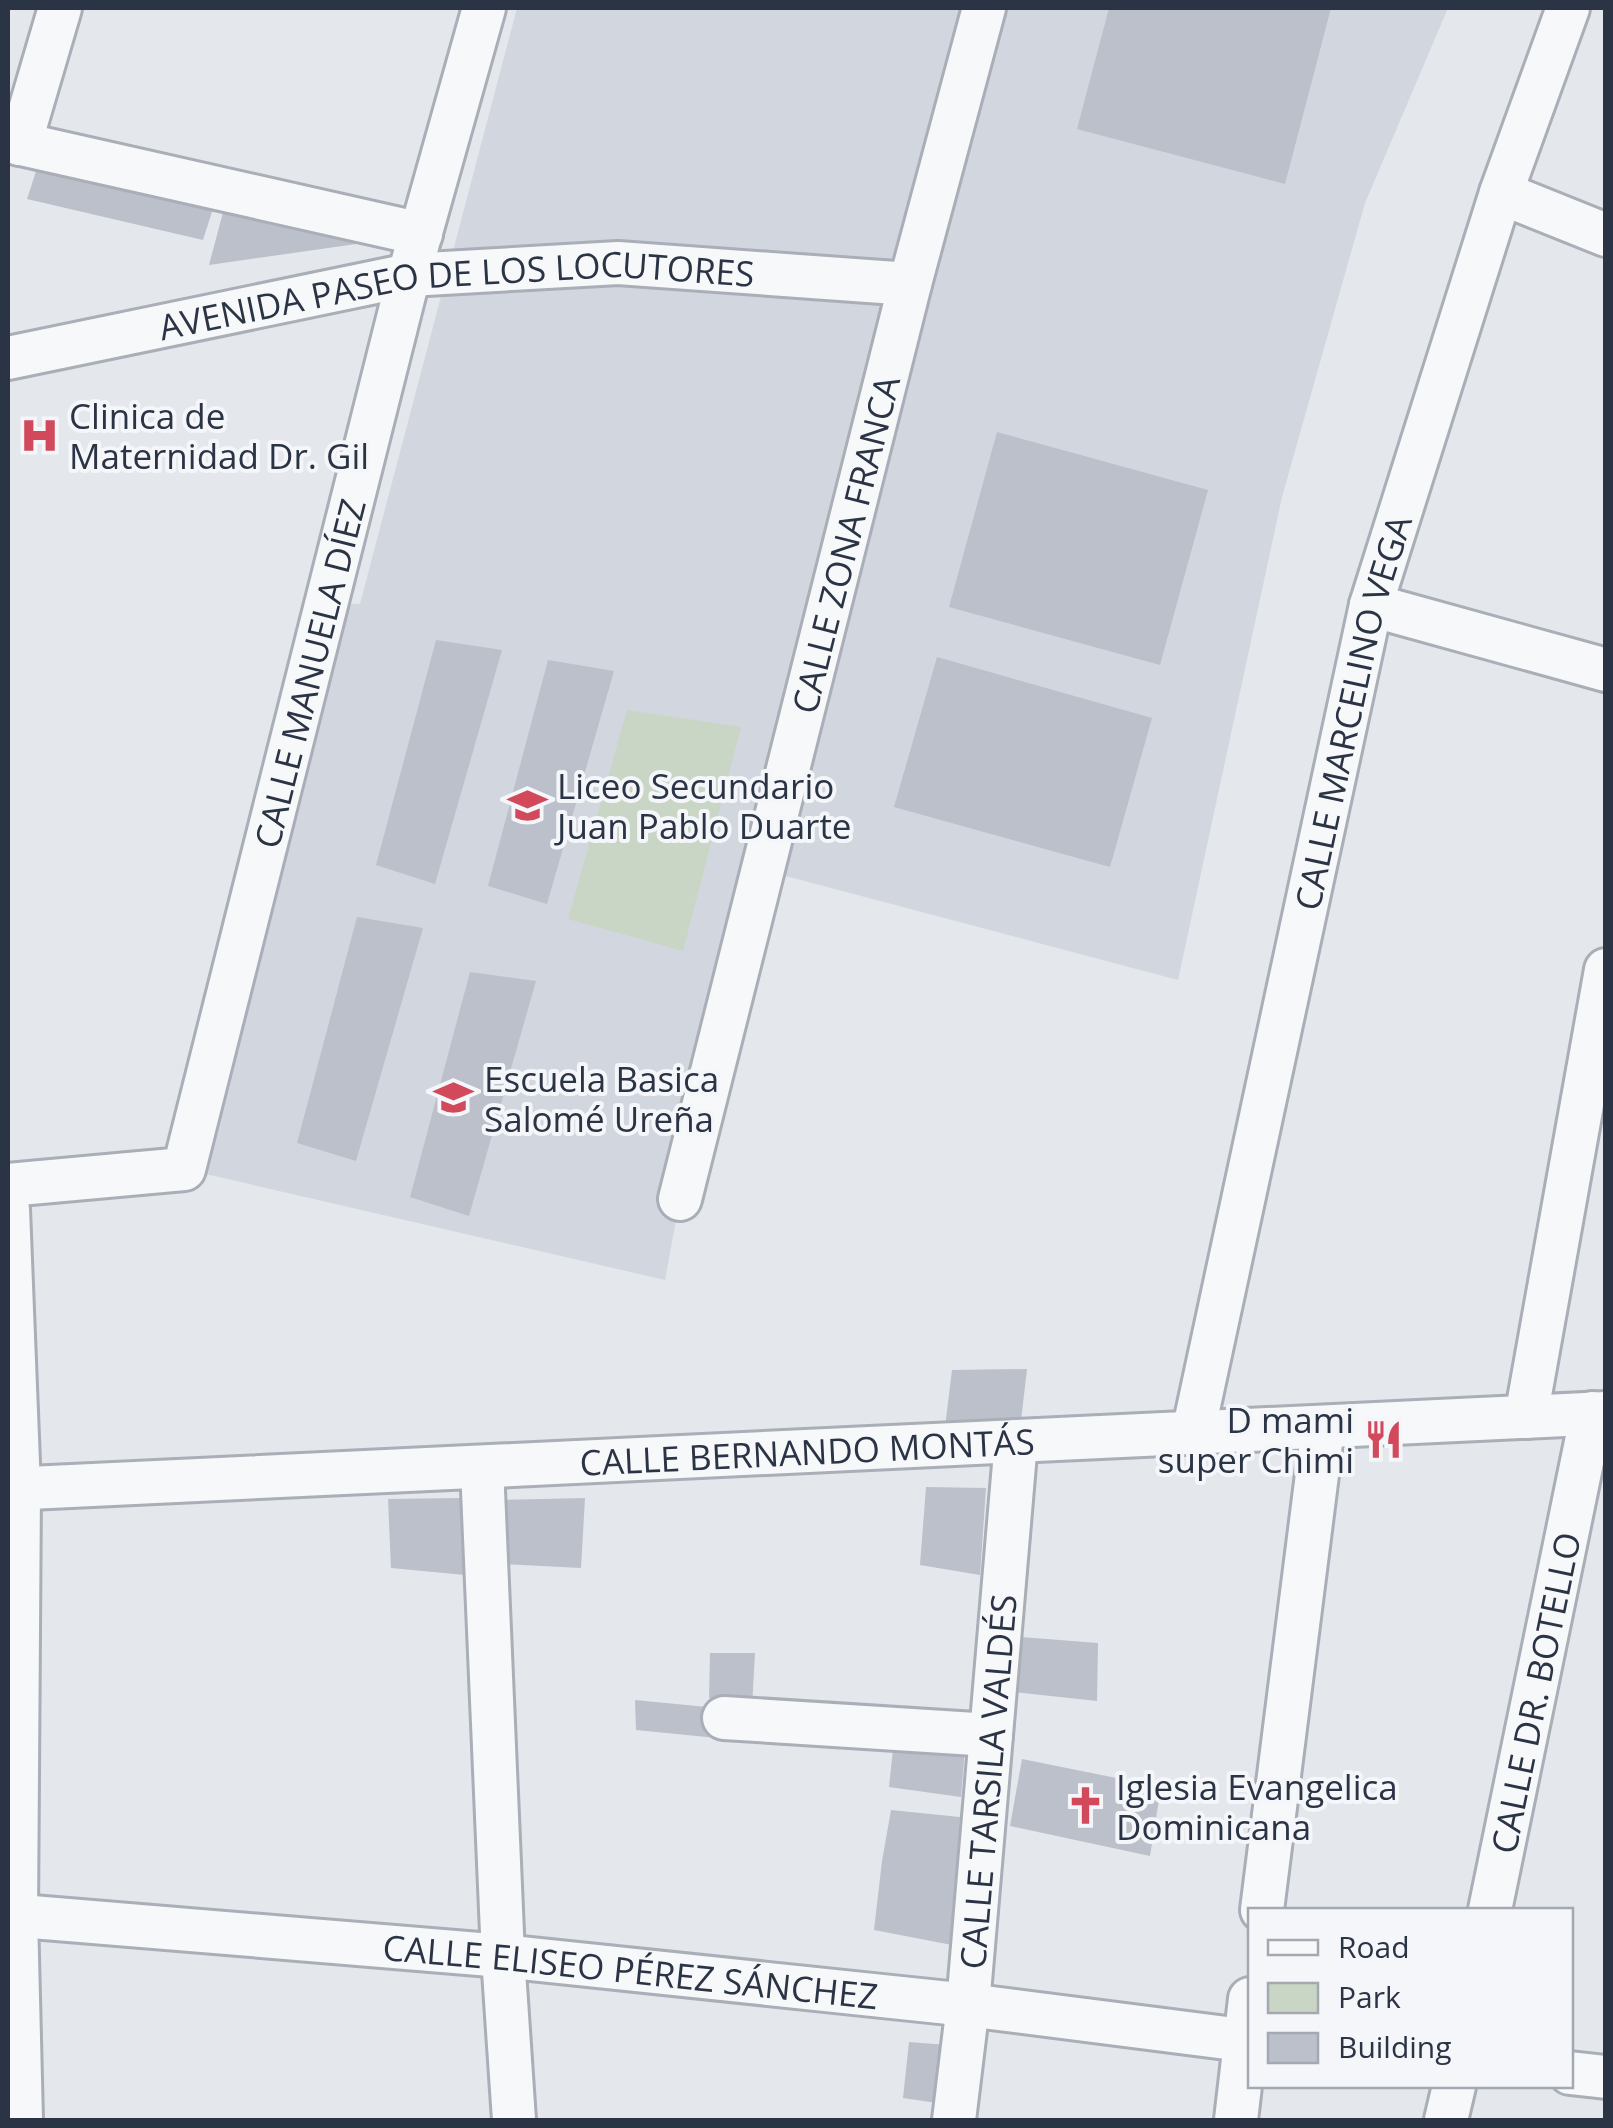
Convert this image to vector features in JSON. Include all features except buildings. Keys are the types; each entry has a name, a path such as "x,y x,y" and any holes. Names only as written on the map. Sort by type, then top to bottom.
{"street":[{"path":"60,8 14,142 421,234"},
{"name":"CALLE MANUELA DÍEZ","path":"8,1185 184,1169 409,275 484,8"},
{"name":"CALLE ZONA FRANCA","path":"680,1199 910,284 984,8"},
{"name":"CALLE MARCELINO VEGA","path":"1192,1433 1371,605 1500,193 1568,8"},
{"path":"1500,193 1606,236"},
{"name":"AVENIDA PASEO DE LOS LOCUTORES","path":"8,358 409,275 618,263 910,284"},
{"path":"1371,605 1606,670"},
{"path":"1526,1417 1606,970"},
{"path":"8,1210 14,1489 12,1916 21,2120"},
{"name":"CALLE BERNANDO MONTÁS","path":"14,1489 1599,1413"},
{"name":"CALLE DR. BOTELLO","path":"1490,1908 1599,1413"},
{"path":"1262,1908 1324,1427"},
{"name":"CALLE TARSILA VALDÉS","path":"954,2120 968,2005 1016,1441"},
{"path":"482,1467 514,2120"},
{"path":"724,1718 991,1736"},
{"name":"CALLE ELISEO PÉREZ SÁNCHEZ","path":"12,1916 503,1956 968,2005 1248,2041"},
{"path":"1236,2120 1248,2041"},
{"path":"1573,2073 1606,2077"},
{"path":"1446,2120 1454,2088"}],"shaded area":[{"path":"517,8 1448,8 1365,203 1282,497 1178,980 763,870 680,1199 665,1280 184,1169 326,603 360,604"}],"green space":[{"path":"627,710 741,727 683,951 568,919"}],"place":[{"name":"Clinica de Maternidad Dr. Gil","path":"39,435"},
{"name":"Liceo Secundario Juan Pablo Duarte","path":"527,805"},
{"name":"Escuela Basica Salomé Ureña","path":"454,1098"},
{"name":"D mami super Chimi","path":"1384,1439"},
{"name":"Iglesia Evangelica Dominicana","path":"1086,1806"}]}
